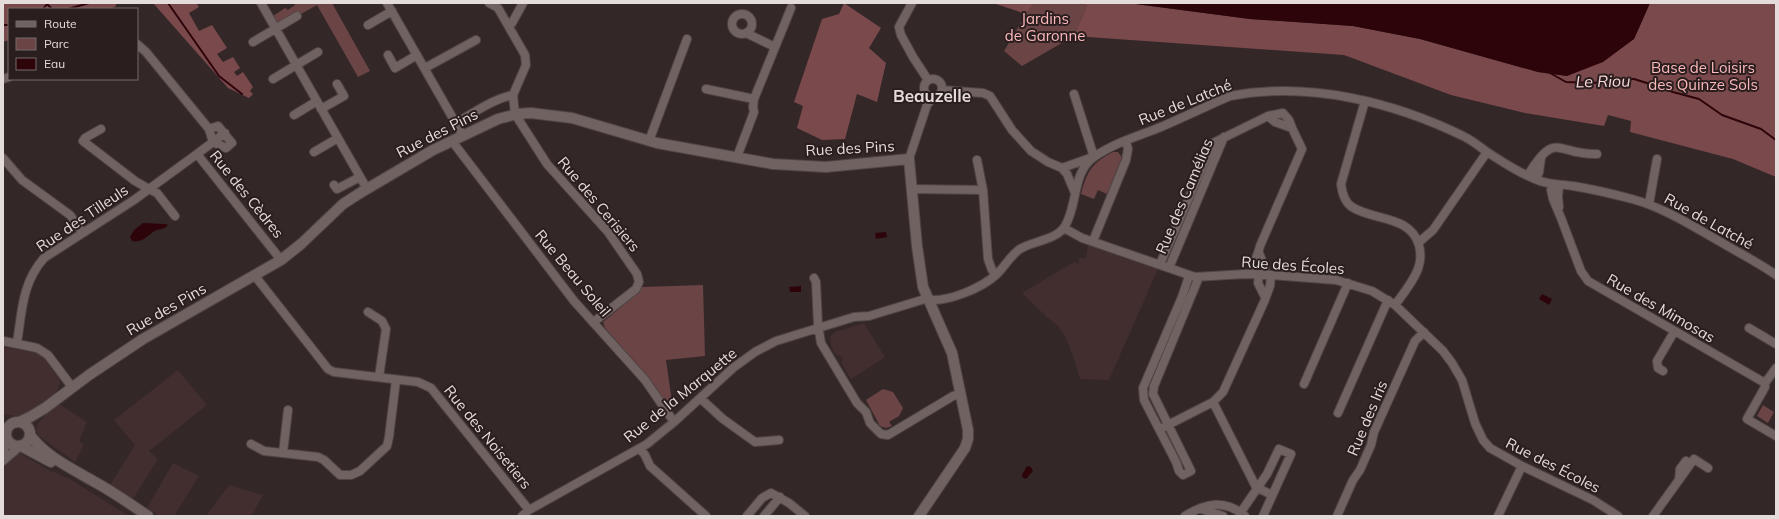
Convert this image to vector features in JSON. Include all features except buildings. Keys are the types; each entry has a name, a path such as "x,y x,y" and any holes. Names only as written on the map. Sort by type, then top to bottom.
{"street":[{"path":"260,3 367,189"},
{"path":"387,3 463,136"},
{"path":"489,3 498,8 525,55 526,65 513,95 515,114"},
{"path":"508,25 512,23 523,3"},
{"path":"912,3 899,27 901,35 928,80"},
{"path":"737,157 754,112 754,99 791,8"},
{"path":"368,25 392,11"},
{"path":"252,42 297,16"},
{"path":"746,33 775,47"},
{"path":"649,141 688,39"},
{"path":"425,68 476,40"},
{"path":"138,44 209,129 213,142 224,148 230,146 232,143 218,126 209,129"},
{"path":"273,79 318,52"},
{"path":"388,55 395,68 417,55"},
{"path":"933,97 928,95 924,90 924,84 928,80 938,80 942,86 942,90"},
{"path":"321,109 344,96 337,84"},
{"path":"706,89 754,99"},
{"path":"919,516 966,448 968,430 952,354 923,287 911,189 909,159 927,105 933,97 939,94 942,90"},
{"path":"942,90 983,93 990,96 1012,130 1031,151 1048,162 1062,168 1067,174 1075,193"},
{"name":"Rue de Latché","path":"1064,228 1070,214 1075,193 1084,168 1094,157 1126,141 1230,96 1246,93 1296,91 1365,101 1412,114 1465,137 1487,152 1536,179 1555,185 1572,186 1649,204 1710,235 1776,275"},
{"path":"1062,168 1094,157 1074,94"},
{"name":"Rue des Pins","path":"454,120 459,121 497,99 513,95"},
{"path":"1338,413 1392,303 1414,278 1419,268 1420,251 1413,234 1401,224 1351,207 1342,192 1341,184 1365,101"},
{"path":"294,115 316,102"},
{"name":"Rue des Pins","path":"17,422 41,412 72,387 143,339 281,260 301,244 343,204 427,154 498,119 515,114 531,113 572,118 649,141 773,164 826,167 909,159"},
{"name":"Rue des Cerisiers","path":"515,114 547,164 608,232 637,274 638,282 636,289 595,321"},
{"name":"Rue des Camélias","path":"1160,264 1213,143 1224,136 1268,116 1275,122 1292,128 1302,149 1254,262 1270,286 1223,392 1213,402"},
{"path":"101,129 85,138 83,141 135,181 157,193 175,216"},
{"path":"197,154 225,133"},
{"name":"Rue des Camélias","path":"1169,268 1224,136"},
{"path":"314,152 338,138"},
{"name":"Rue Beau Soleil","path":"452,141 574,301 595,321 645,380 674,422"},
{"path":"1093,240 1126,160 1128,149 1126,141"},
{"path":"1528,175 1548,149 1556,147 1589,154 1597,154"},
{"path":"1418,243 1433,230 1487,152"},
{"name":"Rue des Cèdres","path":"149,189 197,154 281,260"},
{"path":"3,158 22,180 70,215 83,233"},
{"path":"1536,179 1539,172 1541,158"},
{"name":"Rue de Latché","path":"1649,204 1657,159"},
{"path":"977,160 983,190 988,259 992,270 996,274"},
{"path":"334,185 337,189 360,177"},
{"name":"Rue des Mimosas","path":"1555,185 1551,190 1553,199 1581,270 1588,281 1765,384"},
{"name":"Rue des Tilleuls","path":"17,343 24,295 33,272 44,258 149,189"},
{"path":"911,189 983,190"},
{"path":"928,300 941,299 973,290 989,281 1019,250 1055,234 1064,228"},
{"name":"Rue des Écoles","path":"1064,228 1082,238 1093,240 1189,276 1200,278 1261,274 1336,280 1372,290 1392,303 1443,351 1462,380 1473,418 1483,440 1490,448 1522,466 1593,500 1618,516"},
{"path":"1259,253 1265,268 1258,283 1265,297"},
{"name":"Rue des Noisetiers","path":"255,276 328,369 334,372 418,382 431,388 529,510"},
{"path":"1189,276 1143,388 1144,400 1176,462 1179,471 1183,475 1191,471 1168,426 1153,394 1153,390 1200,278"},
{"path":"814,278 816,282 818,328 825,350 857,403 866,412 870,423 881,434 888,435 953,396 961,394"},
{"path":"1304,384 1348,283"},
{"name":"Rue de la Marquette","path":"522,516 529,510 640,449 674,422 733,368 755,352 776,341 818,328 854,318 869,316 924,299 928,300"},
{"path":"368,312 382,321 386,329 379,377"},
{"path":"1749,328 1776,344"},
{"name":"Rue des Iris","path":"1337,516 1353,480 1366,458 1374,432 1415,341 1424,332"},
{"path":"1664,371 1658,368 1657,361 1674,332"},
{"path":"1166,335 1174,338"},
{"path":"3,341 37,348 48,355 72,387"},
{"path":"1776,368 1765,384 1765,387 1747,419 1776,436"},
{"path":"251,444 264,451 318,457 324,460 340,475 351,475 360,470 386,446 390,436 396,380"},
{"path":"700,398 723,419 755,442 779,440"},
{"path":"1160,430 1213,402 1256,487 1272,495"},
{"path":"283,453 288,410"},
{"name":"Rue des Pins","path":"30,434 41,412"},
{"path":"3,420 26,425 30,434 40,447 72,470"},
{"path":"3,461 5,436 8,427 17,422"},
{"path":"3,461 20,446 27,442 30,434"},
{"path":"5,436 12,445 20,446 52,463 72,470 99,484 148,516"},
{"path":"640,449 653,469 706,516"},
{"path":"1185,516 1215,504 1223,504 1242,515 1256,487 1267,474 1279,449 1291,454 1263,516"},
{"path":"1654,516 1694,459 1708,468"},
{"path":"1679,480 1680,469 1686,460"},
{"path":"1498,516 1522,466"},
{"path":"747,516 762,498 771,493 780,497 805,516"},
{"path":"764,516 780,497"},
{"path":"1201,509 1223,516"}],"shaded area":[{"path":"1088,245 1158,269 1109,380 1080,379 1066,338 1058,326 1022,293 1074,262 1079,264 1079,258 1086,258"},
{"path":"864,323 885,357 851,379 841,363 843,360 840,355 836,355 831,346 830,337 835,332"},
{"path":"3,347 36,353 44,357 60,380 56,393 39,407 20,417 3,414"},
{"path":"178,370 207,405 149,451 158,459 133,499 110,485 135,445 114,420"},
{"path":"59,404 87,422 79,441 84,445 75,462 39,436 36,431 37,425 46,414"},
{"path":"3,441 26,457 49,470 68,478 129,516 3,516"},
{"path":"173,463 199,476 174,516 160,516 147,508"},
{"path":"229,485 263,495 253,513 249,516 206,516"}],"green space":[{"path":"3,3 116,3 116,6 112,8 8,8 8,40 3,42"},
{"path":"153,3 196,3 199,7 189,13 199,31 212,25 227,48 217,54 223,62 233,57 240,68 234,72 237,76 243,72 253,87 250,91 253,94 249,98 228,88"},
{"path":"295,3 332,3 370,71 358,77 317,5 301,14 299,12 278,25 273,16 285,8 288,10 295,5"},
{"path":"844,3 881,28 869,48 886,63 877,102 857,94 845,139 822,140 797,128 803,106 794,102 822,19 839,14"},
{"path":"993,3 1035,3 1026,14"},
{"name":"Jardins de Garonne","path":"1035,3 1070,3 1087,5 1074,36 1022,66 1004,51 1026,14"},
{"name":"Base de Loisirs des Quinze Sols","path":"1070,3 1128,3 1250,19 1353,26 1420,39 1538,72 1567,76 1634,39 1650,3 1776,3 1776,177 1733,159 1630,132 1631,121 1608,115 1604,126 1525,113 1451,95 1344,55 1074,36 1087,5"},
{"path":"1113,152 1118,152 1121,156 1121,161 1107,194 1098,190 1094,199 1081,194 1091,168"},
{"path":"703,285 705,356 666,360 673,409 670,409 644,372 605,328 603,322 637,294 642,287"},
{"path":"883,389 893,392 903,408 899,416 889,422 892,426 886,428 880,426 866,400"},
{"path":"1763,405 1774,412 1768,423 1757,416"}],"water":[{"path":"1128,3 1650,3 1634,39 1603,62 1567,76 1538,72 1420,39 1353,26 1250,19"},
{"path":"143,223 168,225 153,232 146,238 132,241 130,237 134,230"},
{"path":"886,232 887,237 876,239 875,233"},
{"path":"801,286 801,292 790,292 789,287"},
{"path":"1542,294 1552,299 1549,305 1539,299"},
{"path":"1027,466 1031,467 1033,471 1026,479 1022,477 1022,475"}],"waterway":[{"path":"72,8 89,3"},
{"path":"168,3 219,76 242,94"},
{"path":"44,8 47,4 51,8"},
{"path":"3,25 8,25"},
{"name":"Le Riou","path":"1550,73 1566,82 1594,83 1613,79 1634,79 1699,99 1722,115 1761,129 1776,140"}],"district":[{"name":"Beauzelle","path":"932,95"}]}
